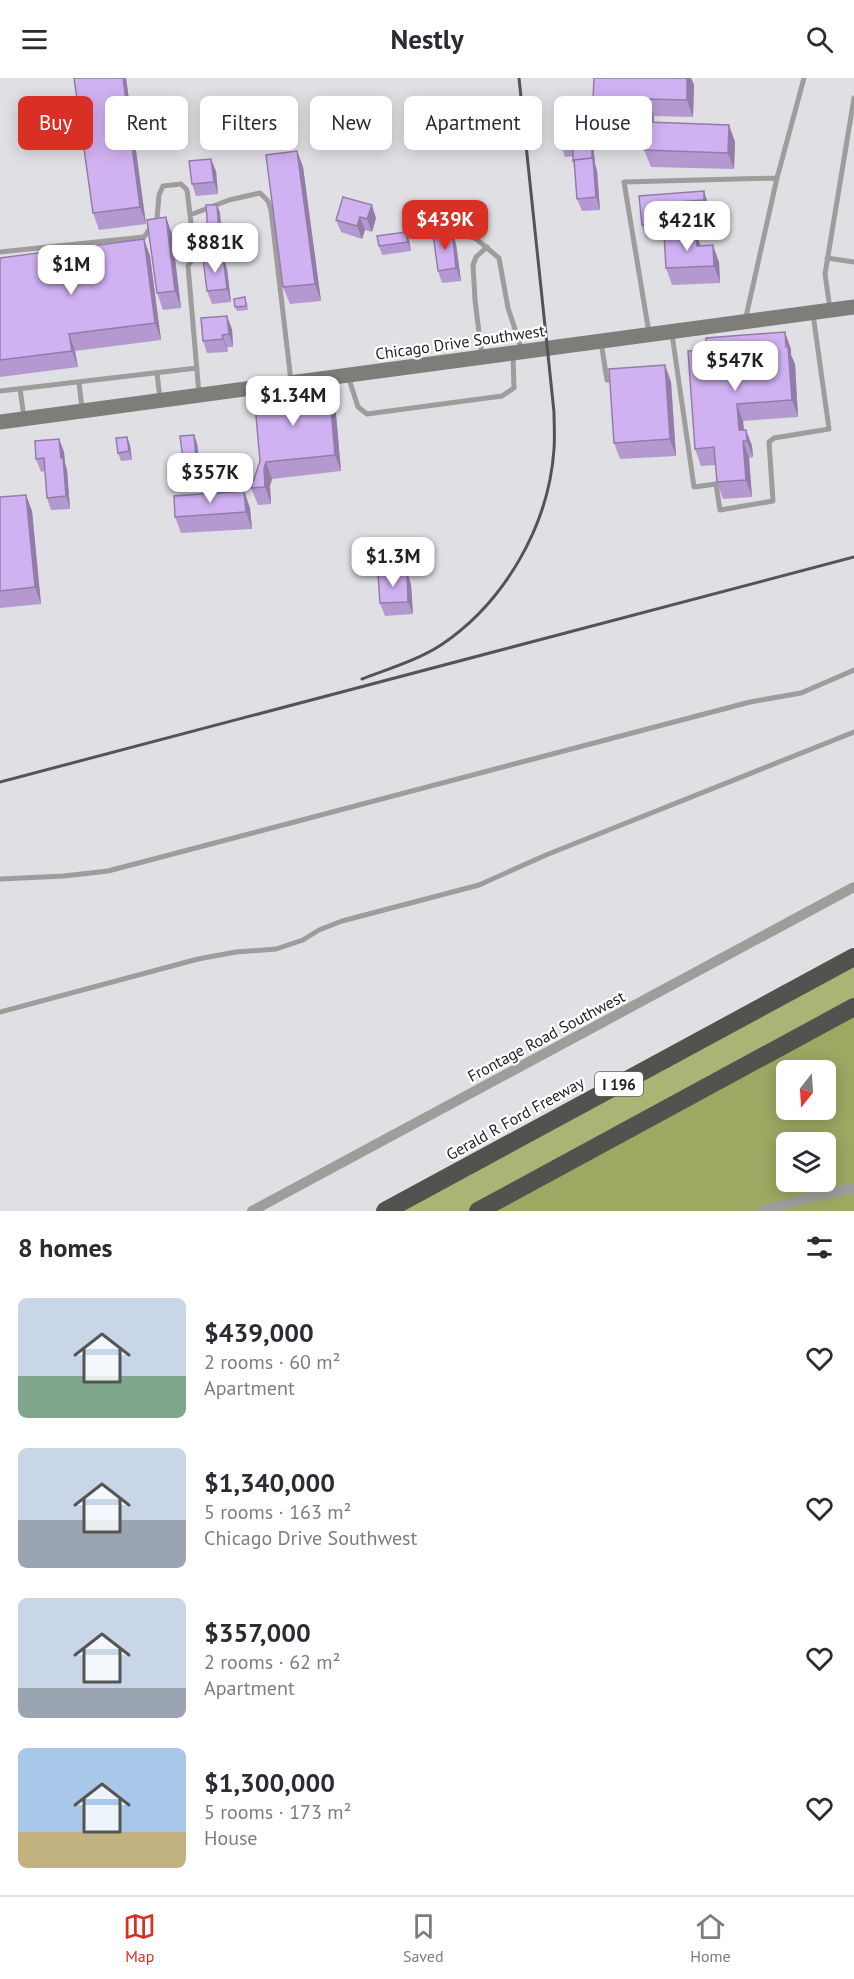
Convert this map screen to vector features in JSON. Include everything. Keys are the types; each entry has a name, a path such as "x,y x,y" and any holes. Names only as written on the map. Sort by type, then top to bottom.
{"highway":[{"name":"Gerald R Ford Freeway","path":"385,1211 854,957"},
{"name":"I 196","path":"478,1211 854,1007"}],"main road":[{"name":"Chicago Drive Southwest","path":"0,422 854,307"}],"street":[{"name":"Frontage Road Southwest","path":"252,1211 854,887"},
{"path":"762,1211 854,1188"}],"lane":[{"path":"744,322 777,178 804,78"},
{"path":"830,310 825,274 854,98"},
{"path":"650,335 624,182 777,178"},
{"path":"0,252 144,237 157,219 159,195 163,186 181,184 187,190 195,255 188,266 199,395"},
{"path":"190,215 229,200 260,193 268,201 271,210 291,383"},
{"path":"348,375 358,407 367,414 502,396 514,388 518,353 499,258 475,238 419,224"},
{"path":"482,357 473,265 476,258 487,247"},
{"path":"827,258 854,262"},
{"path":"672,332 694,487 716,484 720,510 773,501 768,442 774,438 829,429 812,313"},
{"path":"601,342 607,380 618,378"},
{"path":"0,391 197,368"},
{"path":"665,372 676,370"},
{"path":"157,373 160,400"},
{"path":"79,382 82,411"},
{"path":"20,389 24,419"},
{"path":"0,879 108,871 750,702 801,693 854,670"},
{"path":"0,1012 198,959 236,952 276,949 303,940 342,921 479,885 546,855 854,732"}],"green space":[{"path":"854,957 854,1007 478,1211 385,1211"},
{"path":"854,1007 854,1211 478,1211"}],"building":[{"path":"74,78 123,78 125,96 105,96 105,150 132,150 140,207 93,213 84,150 93,150 93,96 77,96"},
{"path":"594,78 687,78 687,100 652,99 652,96 593,96"},
{"path":"652,122 729,125 728,153 644,150 652,150"},
{"path":"573,150 592,150 592,158 573,161"},
{"path":"297,151 315,284 283,287 266,155"},
{"path":"593,158 596,197 577,199 574,160"},
{"path":"211,159 214,182 192,184 189,161"},
{"path":"704,191 704,200 678,202 679,222 642,225 639,196"},
{"path":"343,197 372,205 367,219 360,217 357,226 336,220"},
{"path":"206,205 217,205 220,245 209,246"},
{"path":"166,217 175,291 157,293 147,220"},
{"path":"452,231 456,268 438,271 433,234"},
{"path":"406,232 408,242 379,246 377,236"},
{"path":"696,233 697,246 713,245 714,266 666,268 664,234"},
{"path":"144,239 155,323 69,334 72,351 0,360 0,258"},
{"path":"223,256 227,289 207,291 203,258"},
{"path":"245,297 246,306 235,307 234,299"},
{"path":"227,316 229,334 222,335 223,339 203,341 201,318"},
{"path":"785,332 792,400 737,404 739,430 746,430 747,441 743,441 746,480 717,482 714,447 695,449 688,351 706,350 706,338"},
{"path":"665,365 670,439 614,443 609,369"},
{"path":"329,387 335,455 266,462 265,487 251,488 260,461 254,393"},
{"path":"194,435 196,458 183,459 180,436"},
{"path":"127,437 129,451 118,453 116,438"},
{"path":"59,439 66,496 47,498 44,458 36,459 35,441"},
{"path":"244,491 246,512 175,517 174,496"},
{"path":"26,495 35,587 0,591 0,497"},
{"path":"407,572 408,602 380,603 378,574"}],"railway":[{"path":"362,679 403,664 441,645 485,607 504,584 520,559 543,506 554,449 554,412 519,78"},
{"path":"0,782 854,557"}]}
